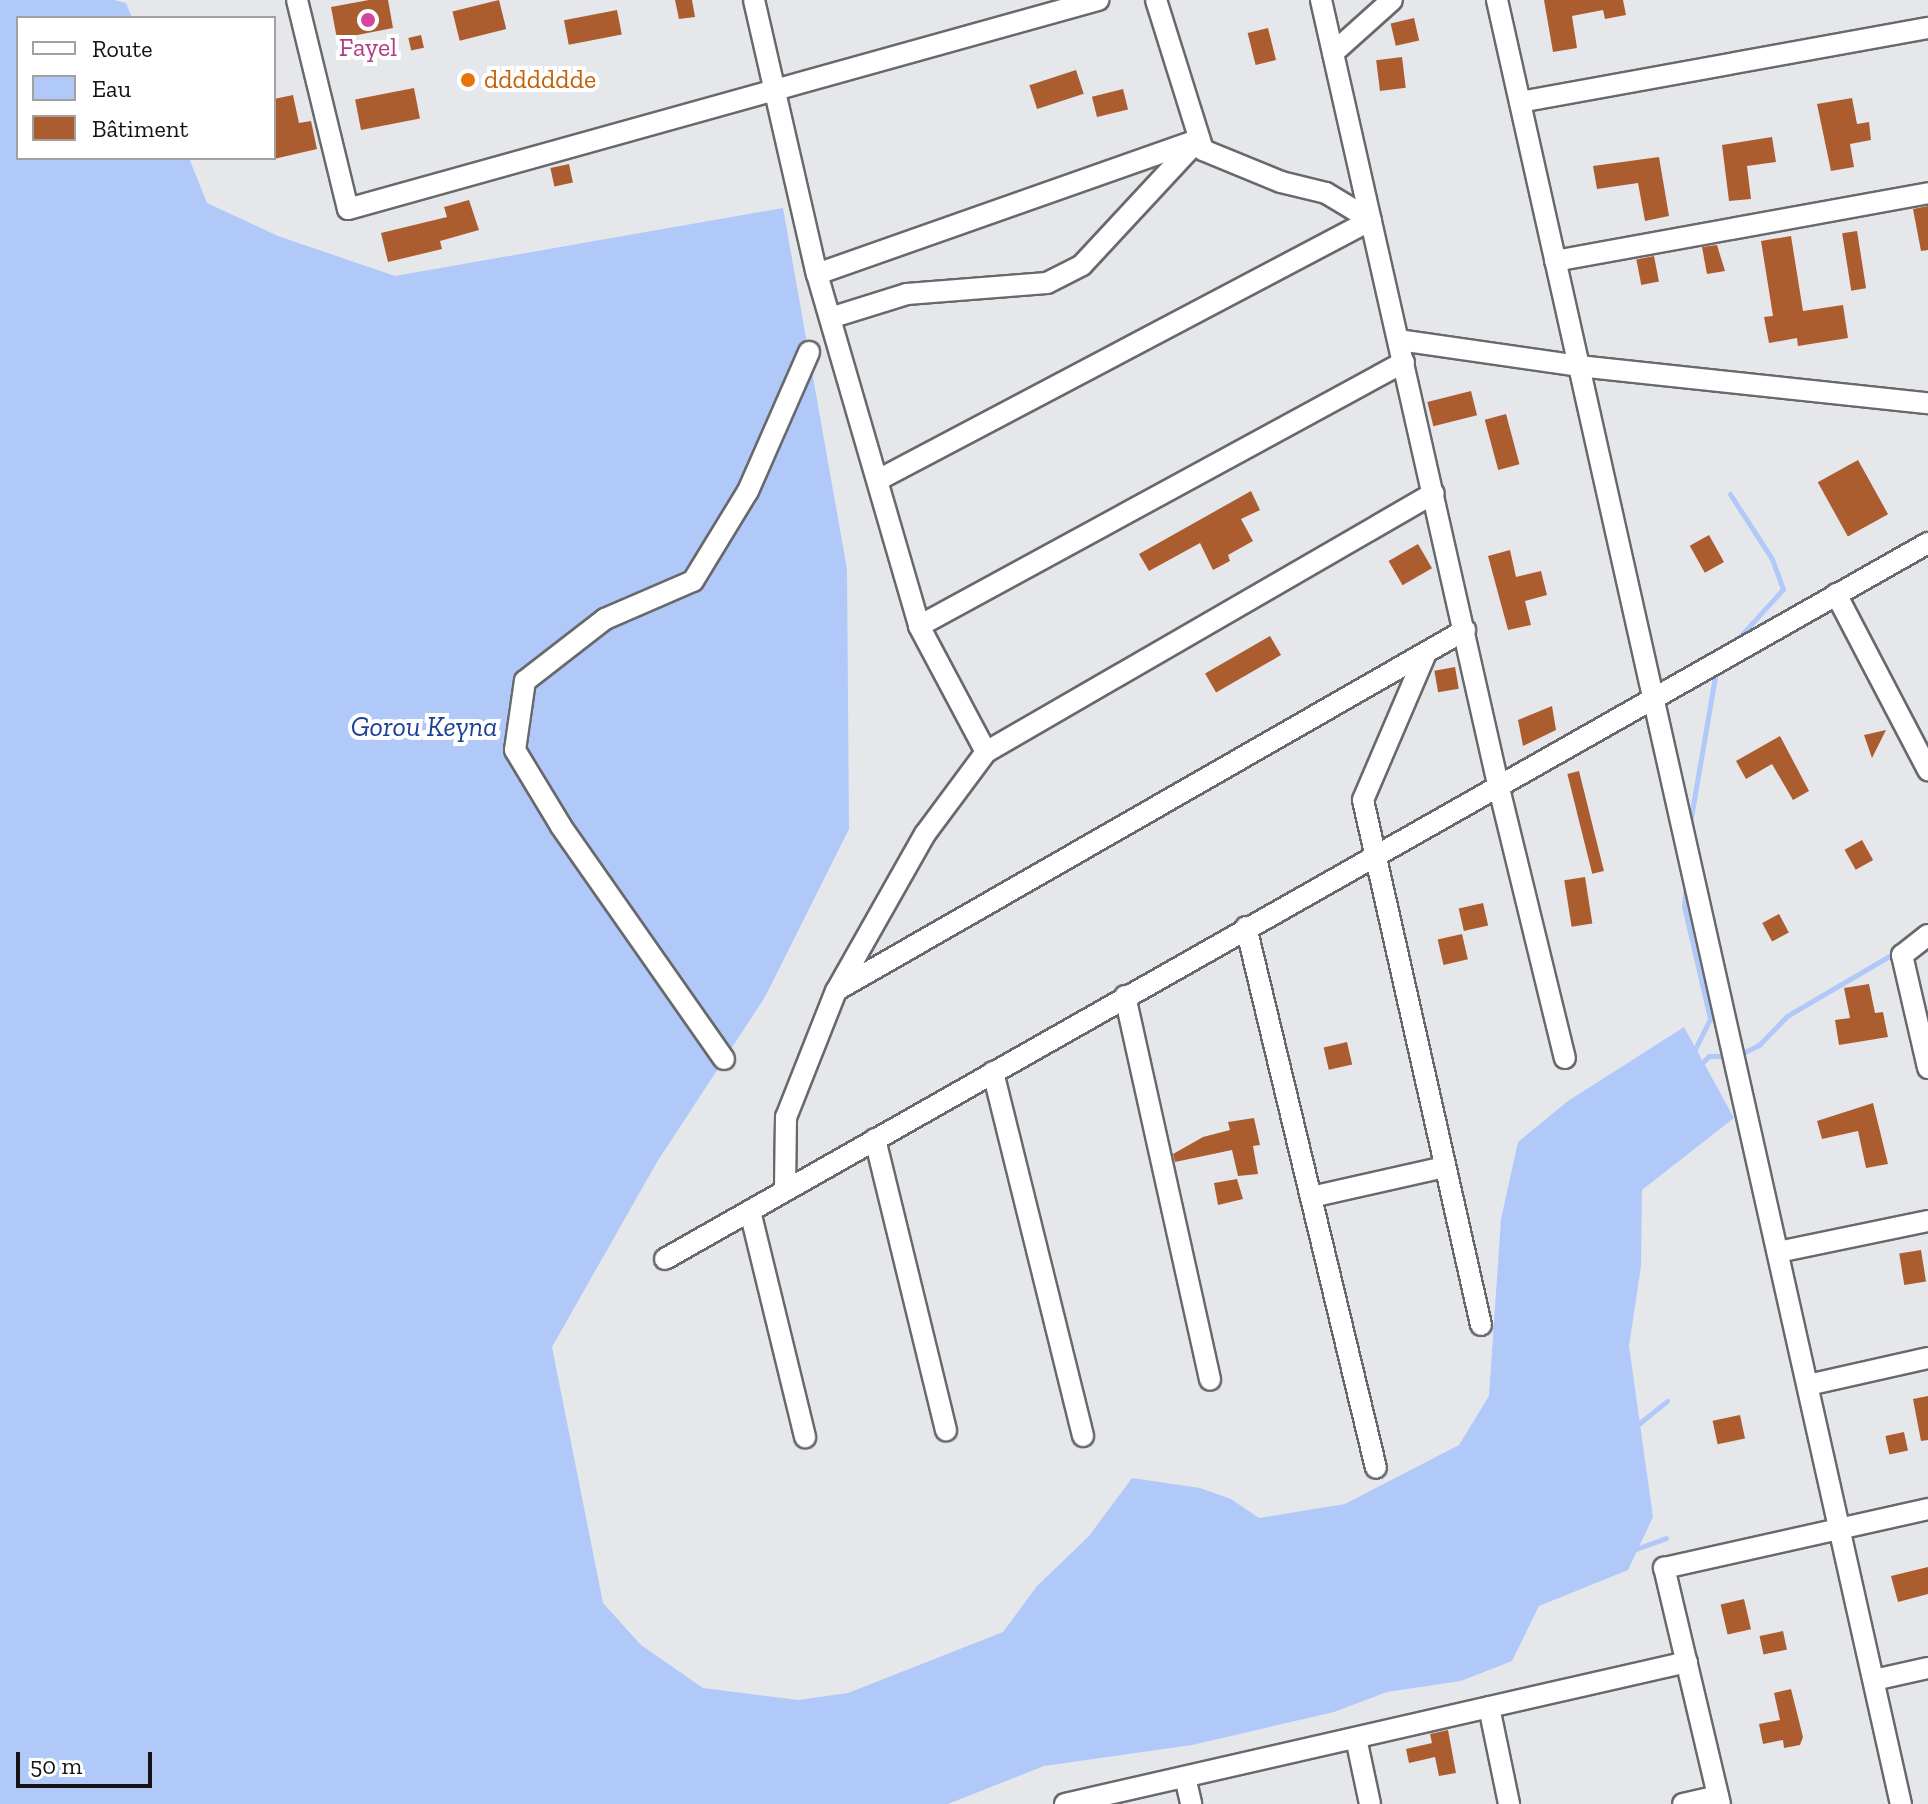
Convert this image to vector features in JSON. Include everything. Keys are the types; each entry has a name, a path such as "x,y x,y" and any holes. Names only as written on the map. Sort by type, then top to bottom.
{"street":[{"path":"297,0 348,209 772,88 1098,0"},
{"path":"754,0 817,274 919,626 986,752"},
{"path":"1156,0 1203,150 1281,182 1326,193 1371,220"},
{"path":"1321,0 1498,784 1565,1058"},
{"path":"1333,53 1392,0"},
{"path":"1497,0 1901,1804"},
{"path":"1520,102 1928,28"},
{"path":"817,274 1199,139"},
{"path":"830,318 907,294 1047,283 1082,265 1199,139"},
{"path":"1555,261 1928,193"},
{"path":"878,480 1371,220"},
{"path":"1399,340 1579,366 1928,403"},
{"path":"724,1059 561,826 515,750 525,681 605,619 693,581 748,491 809,352"},
{"path":"919,626 1404,362"},
{"path":"785,1190 786,1117 836,991 925,834 986,752 1434,493"},
{"path":"665,1259 1654,695 1928,543"},
{"path":"1836,594 1928,770"},
{"path":"836,991 1465,630"},
{"path":"1426,653 1363,800 1371,856 1481,1325"},
{"path":"1246,927 1376,1468"},
{"path":"1928,935 1902,955 1928,1068"},
{"path":"1125,996 1210,1380"},
{"path":"993,1072 1083,1436"},
{"path":"875,1139 946,1430"},
{"path":"1311,1197 1444,1167"},
{"path":"750,1211 805,1437"},
{"path":"1778,1252 1928,1221"},
{"path":"1808,1385 1928,1358"},
{"path":"1683,1804 1719,1800 1664,1568 1928,1509"},
{"path":"1065,1804 1687,1662"},
{"path":"1874,1680 1928,1668"},
{"path":"1489,1707 1509,1804"},
{"path":"1356,1738 1370,1804"},
{"path":"1185,1777 1191,1804"}],"water":[{"name":"Gorou Keyna","path":"0,0 114,0 126,3 131,16 16,16 16,160 190,160 207,203 278,236 395,276 783,208 847,569 849,829 765,997 657,1162 552,1347 603,1603 641,1645 703,1688 798,1700 848,1693 1003,1632 1037,1586 1089,1536 1132,1478 1200,1488 1231,1499 1259,1518 1345,1504 1459,1445 1489,1396 1501,1219 1518,1142 1568,1101 1684,1027 1734,1118 1642,1190 1641,1266 1629,1346 1653,1517 1628,1570 1539,1606 1512,1661 1461,1681 1387,1692 1334,1712 1192,1745 1044,1766 948,1804 0,1804"}],"building":[{"path":"388,0 393,28 337,39 331,7"},
{"path":"499,0 506,29 460,41 452,12"},
{"path":"675,0 692,0 695,17 679,19"},
{"path":"1544,0 1623,0 1626,15 1605,19 1603,10 1572,16 1577,48 1553,52"},
{"path":"617,10 622,35 569,45 564,20"},
{"path":"1414,18 1419,40 1396,46 1391,23"},
{"path":"1268,28 1276,60 1256,65 1248,33"},
{"path":"421,35 424,48 411,51 408,38"},
{"path":"1402,57 1406,88 1380,91 1376,60"},
{"path":"1076,70 1084,94 1037,109 1029,85"},
{"path":"414,88 420,118 361,130 355,99"},
{"path":"1123,89 1128,109 1097,117 1092,97"},
{"path":"293,95 299,123 311,121 317,149 276,159 276,99"},
{"path":"1852,98 1857,124 1869,122 1871,140 1850,144 1854,167 1831,171 1817,104"},
{"path":"1772,137 1776,162 1747,166 1751,199 1729,201 1722,145"},
{"path":"1659,157 1669,216 1645,221 1638,183 1597,189 1593,166"},
{"path":"569,164 573,183 554,187 550,168"},
{"path":"469,200 479,230 440,241 442,249 388,262 381,233 447,217 444,207"},
{"path":"1928,206 1928,250 1921,251 1913,209"},
{"path":"1857,231 1866,288 1851,291 1842,233"},
{"path":"1791,236 1803,311 1843,305 1848,338 1798,346 1797,338 1769,343 1764,317 1773,316 1761,241"},
{"path":"1717,245 1725,271 1707,274 1702,247"},
{"path":"1654,256 1659,282 1641,285 1636,259"},
{"path":"1471,391 1477,415 1433,426 1427,402"},
{"path":"1506,414 1519,464 1498,470 1485,420"},
{"path":"1858,460 1888,514 1848,537 1818,482"},
{"path":"1251,491 1260,510 1241,519 1253,541 1228,555 1230,561 1213,570 1200,543 1149,571 1139,554"},
{"path":"1709,535 1724,562 1705,573 1690,546"},
{"path":"1418,544 1432,568 1403,585 1389,561"},
{"path":"1510,550 1516,577 1541,571 1547,595 1525,601 1531,625 1508,630 1488,556"},
{"path":"1270,636 1281,655 1216,693 1205,674"},
{"path":"1455,667 1459,689 1438,692 1434,671"},
{"path":"1552,706 1556,730 1523,746 1518,720"},
{"path":"1886,730 1872,758 1864,735"},
{"path":"1780,736 1809,791 1793,800 1772,764 1746,779 1736,761"},
{"path":"1579,771 1604,871 1592,874 1567,774"},
{"path":"1862,840 1873,860 1856,870 1845,850"},
{"path":"1585,877 1592,923 1572,927 1564,880"},
{"path":"1483,903 1488,925 1464,931 1459,909"},
{"path":"1779,914 1789,933 1772,941 1762,923"},
{"path":"1462,934 1468,959 1443,965 1438,940"},
{"path":"1869,984 1875,1013 1883,1012 1888,1037 1839,1045 1835,1020 1850,1018 1844,988"},
{"path":"1347,1042 1352,1064 1329,1070 1324,1047"},
{"path":"1873,1103 1888,1164 1866,1168 1858,1131 1822,1139 1817,1121"},
{"path":"1254,1118 1260,1145 1253,1146 1258,1174 1238,1176 1232,1150 1175,1162 1173,1154 1203,1137 1230,1130 1228,1122"},
{"path":"1237,1179 1243,1199 1218,1205 1214,1183"},
{"path":"1921,1250 1926,1282 1904,1285 1899,1253"},
{"path":"1928,1396 1928,1440 1921,1441 1913,1399"},
{"path":"1740,1415 1745,1438 1718,1444 1713,1421"},
{"path":"1904,1432 1908,1451 1889,1455 1885,1436"},
{"path":"1928,1567 1928,1594 1898,1602 1891,1576"},
{"path":"1744,1599 1751,1629 1728,1635 1721,1604"},
{"path":"1783,1631 1787,1650 1763,1655 1760,1636"},
{"path":"1791,1689 1803,1737 1800,1745 1784,1748 1783,1740 1763,1744 1759,1724 1780,1720 1774,1693"},
{"path":"1448,1730 1456,1773 1439,1776 1435,1757 1409,1763 1406,1749 1432,1743 1430,1734"}],"waterway":[{"path":"1730,494 1772,559 1783,589 1734,643"},
{"path":"1690,823 1716,671"},
{"path":"1686,884 1684,906 1710,1019 1692,1055"},
{"path":"1737,1056 1759,1045 1787,1016 1898,951"},
{"path":"1700,1065 1709,1056 1727,1056"},
{"path":"1636,1426 1667,1401"},
{"path":"1633,1550 1666,1538"}],"place":[{"name":"Fayel","path":"368,20"},
{"name":"ddddddde","path":"468,80"}]}
